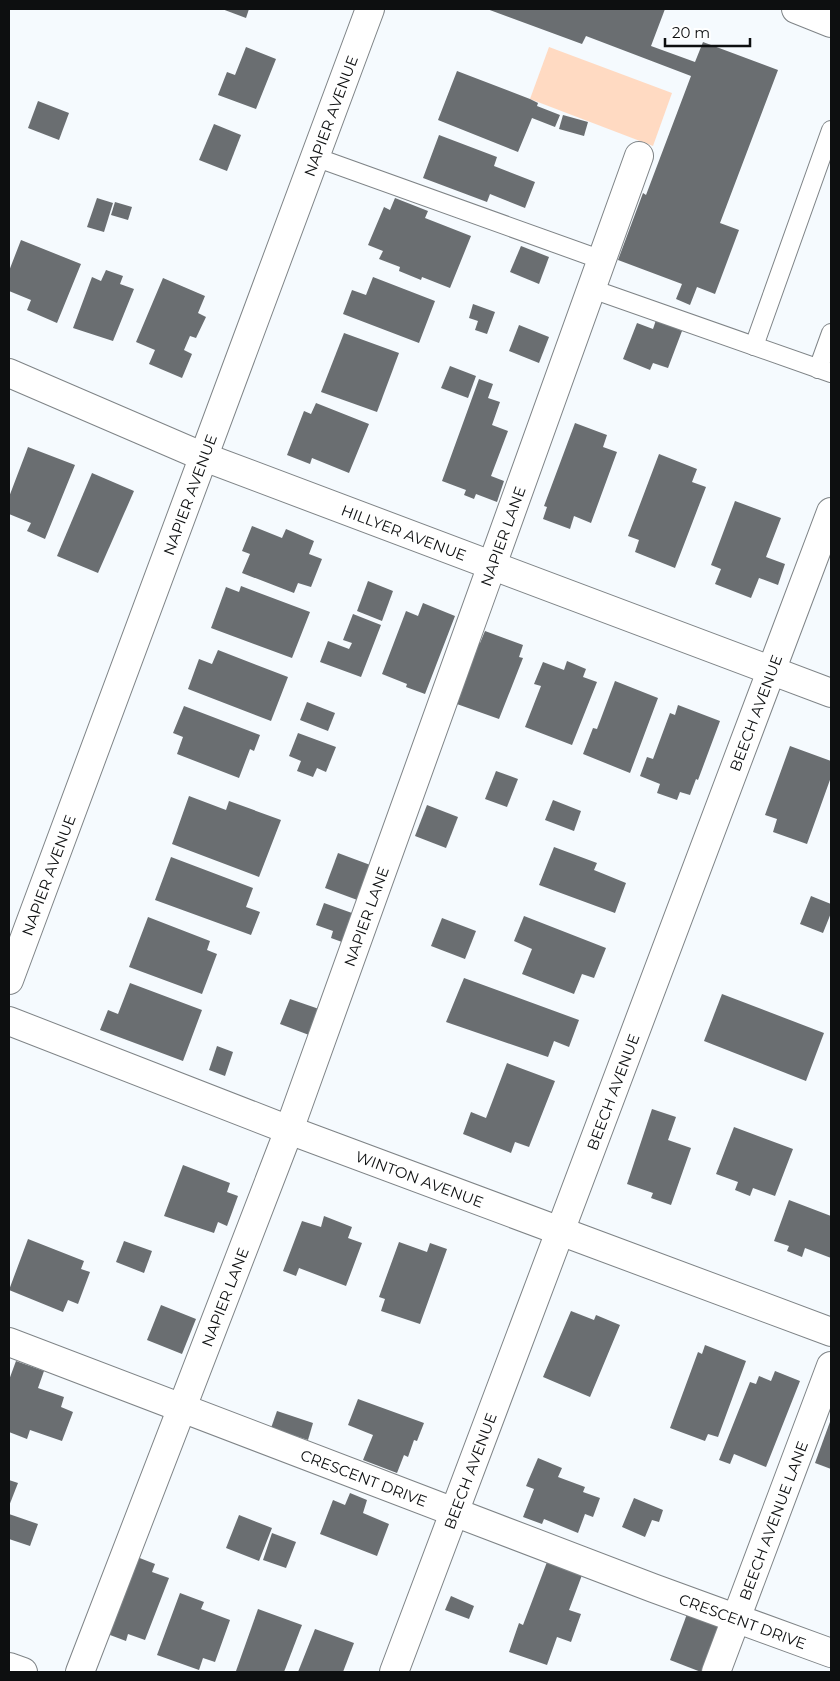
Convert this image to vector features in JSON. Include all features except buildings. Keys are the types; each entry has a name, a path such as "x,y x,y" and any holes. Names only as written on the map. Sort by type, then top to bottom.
{"street":[{"name":"NAPIER AVENUE","path":"9,980 370,9"},
{"path":"796,9 831,23"},
{"name":"NAPIER LANE","path":"80,1672 289,1130 639,156"},
{"name":"HILLYER AVENUE","path":"9,373 204,457 493,564 831,693"},
{"name":"BEECH AVENUE","path":"394,1672 831,512"},
{"name":"WINTON AVENUE","path":"9,1021 289,1130 831,1332"},
{"name":"CRESCENT DRIVE","path":"9,1342 697,1603 736,1620 831,1653"},
{"name":"BEECH AVENUE LANE","path":"716,1672 831,1366"},
{"path":"9,1667 23,1672"}],"lane":[{"path":"754,346 831,130"},
{"path":"315,157 602,260"},
{"path":"592,288 825,371 831,333"}],"shaded area":[{"path":"549,47 672,93 653,146 530,99"}]}
